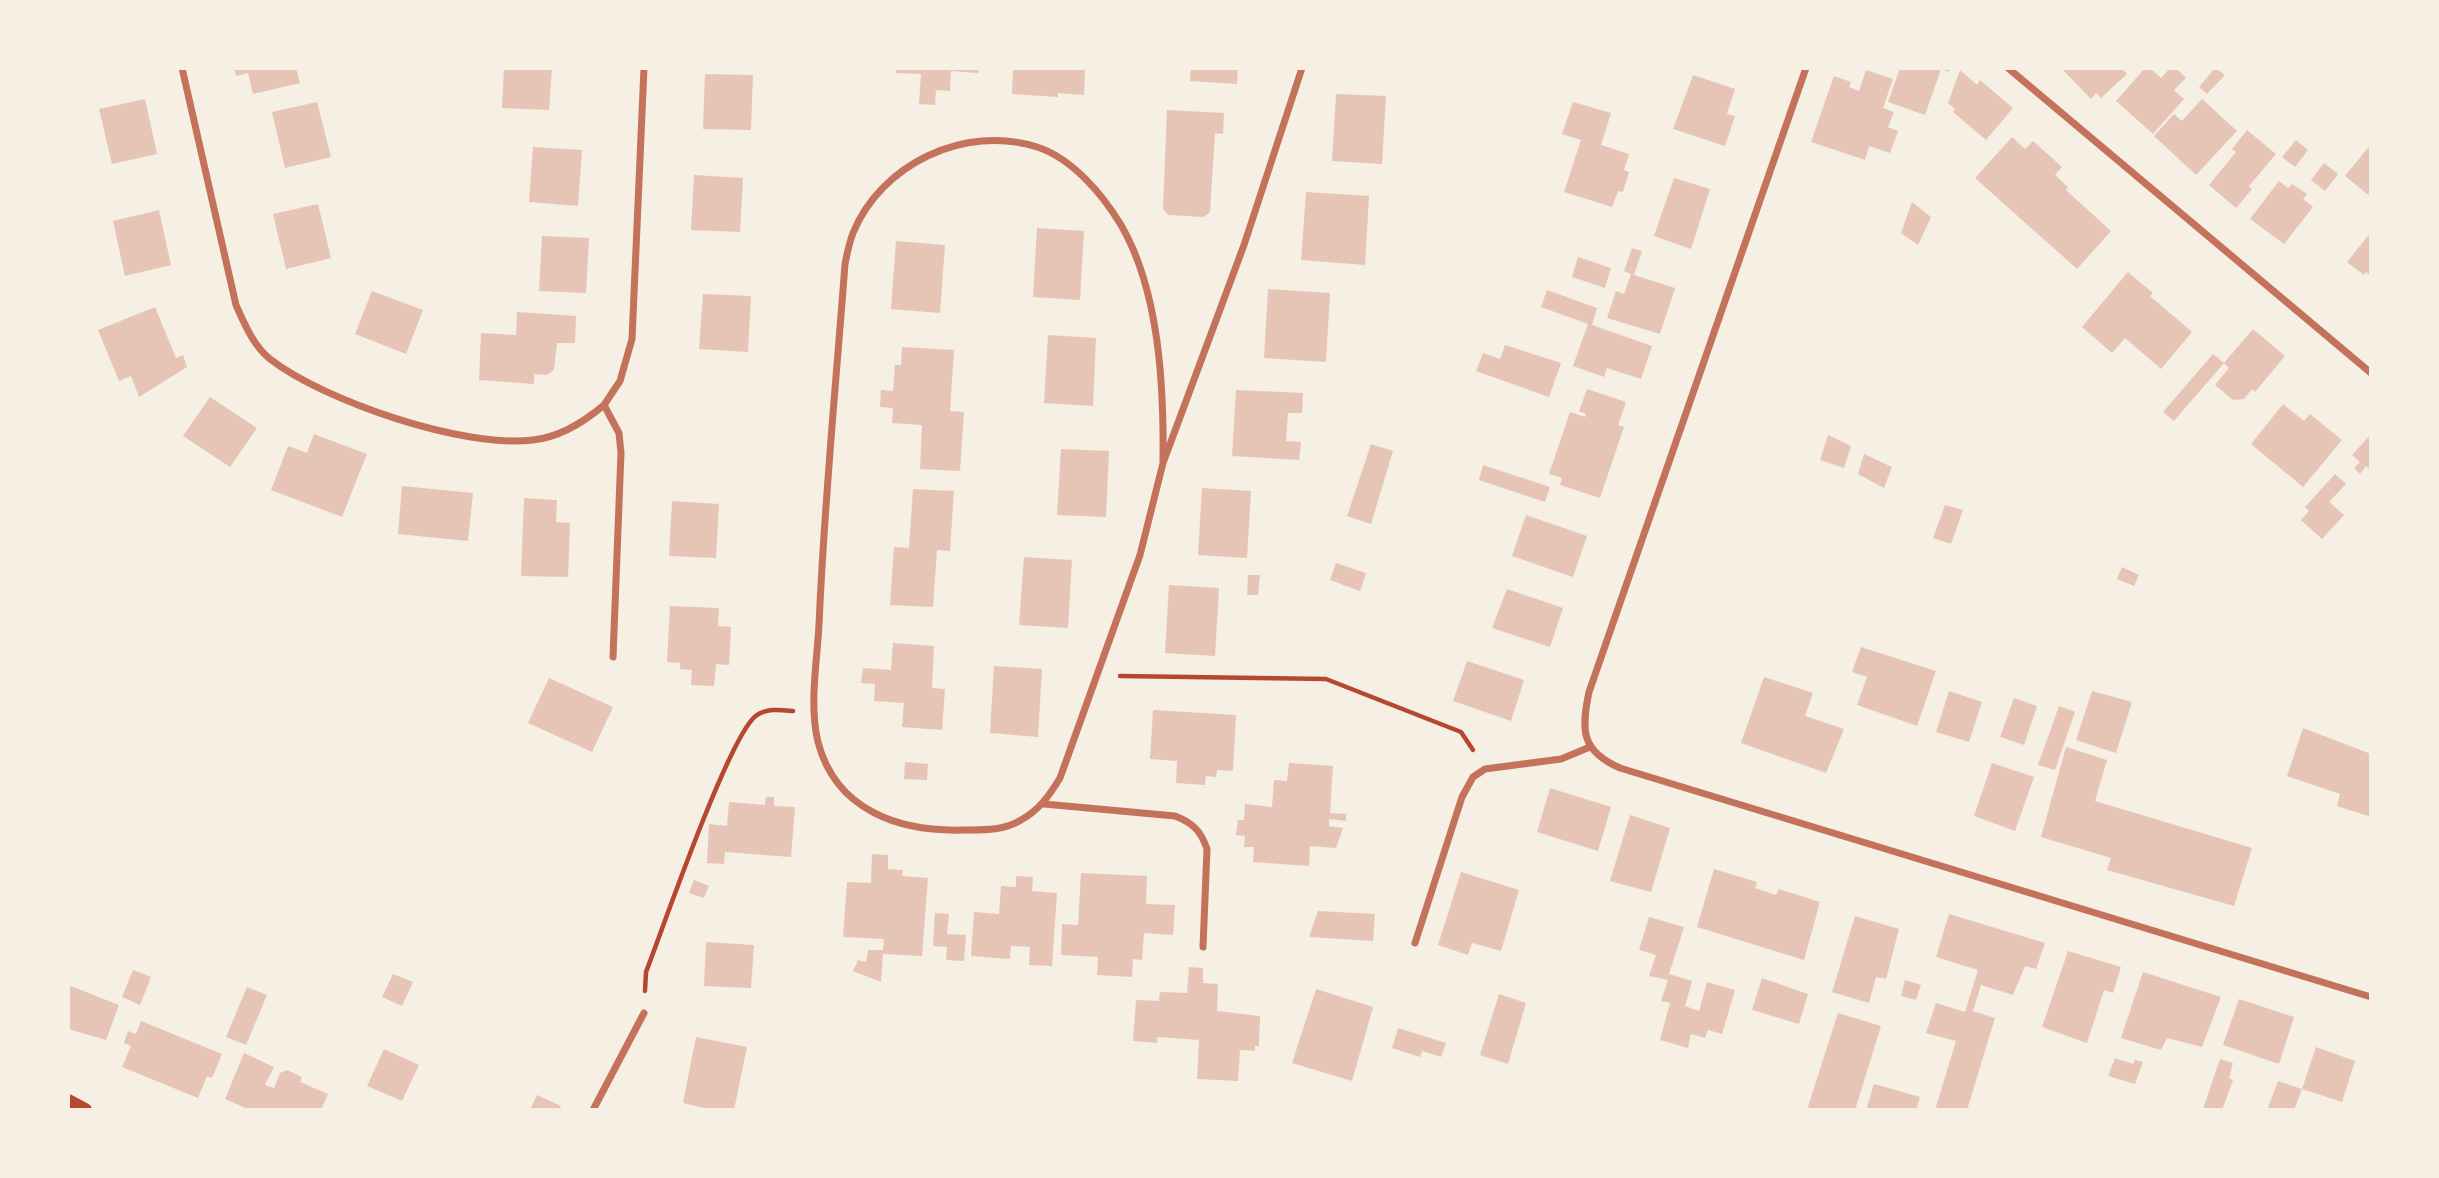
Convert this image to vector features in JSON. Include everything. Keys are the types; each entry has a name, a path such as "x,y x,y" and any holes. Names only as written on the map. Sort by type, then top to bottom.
{"main road":[{"path":"68,1101 85,1110"}],"street":[{"path":"182,68 236,305 247,330 269,358 339,395 421,428 459,436 534,440 562,433 585,421 604,405 624,372 632,339 644,68"},
{"path":"1163,463 1163,421 1156,337 1139,268 1121,227 1095,189 1068,165 1039,147 1002,139 954,146 932,153 895,175 872,200 853,233 845,264 820,586 815,713 818,743 832,772 852,799 875,815 905,826 939,831 997,830 1020,821 1044,804 1069,758 1098,676 1140,555 1163,463 1244,244 1302,68"},
{"path":"1806,68 1589,692 1584,716 1590,747 1601,760 1620,768 2371,997"},
{"path":"2008,68 2371,373"},
{"path":"604,405 619,433 621,453 613,657"},
{"path":"1415,943 1462,797 1473,777 1485,769 1561,759 1590,747"},
{"path":"1044,804 1175,816 1190,822 1202,835 1207,849 1203,947"},
{"path":"593,1110 644,1013"}],"path":[{"path":"1098,676 1326,679 1461,732 1485,769"},
{"path":"644,1013 646,972 723,773 739,739 754,716 770,710 815,713"}],"building":[{"path":"234,68 296,68 300,83 253,94 248,73 236,76"},
{"path":"504,68 552,68 549,110 502,108"},
{"path":"897,68 979,68 978,73 951,71 950,91 936,90 935,105 919,104 921,74 896,73"},
{"path":"1013,68 1085,68 1084,95 1058,93 1058,97 1012,94"},
{"path":"1191,68 1238,68 1237,84 1190,81"},
{"path":"1900,68 1950,68 1949,72 1941,69 1925,115 1888,102"},
{"path":"2061,68 2122,68 2127,74 2101,98 2096,93 2091,99"},
{"path":"2145,68 2150,68 2161,78 2170,68 2176,68 2186,78 2174,90 2184,99 2153,134 2116,101"},
{"path":"2215,68 2225,75 2207,94 2199,87"},
{"path":"1866,70 1893,79 1883,108 1894,112 1888,127 1898,131 1890,153 1869,146 1865,160 1811,142 1834,76 1851,82 1849,87 1859,91"},
{"path":"1960,70 1977,85 1980,80 2013,108 1986,140 1953,112 1955,109 1948,103"},
{"path":"705,74 753,75 751,130 703,129"},
{"path":"1693,75 1735,89 1727,114 1735,116 1725,146 1673,129"},
{"path":"1336,94 1386,96 1382,164 1332,161"},
{"path":"145,99 157,154 112,164 99,109"},
{"path":"2202,99 2237,131 2196,175 2154,136 2174,114 2182,121"},
{"path":"317,102 331,157 285,168 272,112"},
{"path":"1573,102 1611,113 1601,145 1629,154 1624,170 1629,172 1623,192 1618,191 1612,207 1564,192 1581,140 1562,134"},
{"path":"1167,110 1224,113 1223,134 1215,133 1210,212 1204,217 1168,215 1163,209"},
{"path":"2247,130 2276,154 2249,186 2252,189 2236,208 2209,185 2236,152 2232,149"},
{"path":"2012,137 2025,149 2033,141 2062,167 2055,175 2068,187 2066,190 2111,231 2077,269 1975,178"},
{"path":"2296,140 2308,150 2295,167 2282,157"},
{"path":"2371,144 2371,197 2345,176"},
{"path":"533,147 582,150 578,206 529,202"},
{"path":"2324,163 2338,174 2325,191 2311,180"},
{"path":"694,175 743,178 740,232 691,230"},
{"path":"1674,178 1710,189 1691,249 1654,236"},
{"path":"2279,181 2288,188 2292,184 2307,194 2303,199 2313,207 2284,244 2250,219"},
{"path":"1306,192 1369,196 1365,265 1301,260"},
{"path":"1912,202 1931,217 1918,245 1901,233"},
{"path":"318,204 331,258 286,269 273,214"},
{"path":"159,210 171,265 125,276 113,221"},
{"path":"1037,228 1084,231 1080,300 1033,297"},
{"path":"2371,232 2371,276 2366,272 2364,275 2347,262"},
{"path":"542,236 589,238 586,293 539,291"},
{"path":"896,241 945,245 940,313 891,309"},
{"path":"1632,248 1642,251 1634,275 1675,288 1660,334 1607,318 1616,291 1624,294 1631,274 1624,271"},
{"path":"1578,257 1611,268 1605,288 1572,277"},
{"path":"2128,272 2153,293 2150,296 2192,332 2161,369 2125,338 2112,353 2082,327"},
{"path":"1268,289 1330,293 1326,362 1264,358"},
{"path":"1547,290 1597,308 1592,325 1652,346 1641,379 1607,368 1604,377 1573,366 1588,324 1541,307"},
{"path":"372,291 423,310 406,354 355,334"},
{"path":"703,294 751,296 748,352 699,349"},
{"path":"155,307 176,358 183,355 187,367 139,397 131,376 119,381 98,330"},
{"path":"517,312 576,316 575,343 557,343 554,370 547,375 534,374 534,384 479,380 481,333 516,335"},
{"path":"2253,329 2285,356 2255,392 2252,389 2244,399 2233,400 2215,385 2229,368 2224,363"},
{"path":"1048,335 1096,338 1093,406 1044,403"},
{"path":"1505,345 1561,363 1549,397 1476,371 1483,353 1500,359"},
{"path":"902,347 954,350 950,411 964,412 960,471 920,469 922,425 892,423 893,408 880,407 881,390 893,391 895,365 901,365"},
{"path":"2213,354 2224,363 2174,421 2163,412"},
{"path":"1587,389 1626,402 1618,425 1624,427 1600,498 1560,485 1562,478 1549,474 1570,412 1585,417 1586,414 1579,411"},
{"path":"1236,390 1303,393 1302,413 1288,413 1286,441 1301,442 1299,460 1232,456"},
{"path":"210,397 257,428 230,467 183,436"},
{"path":"2283,404 2304,421 2310,414 2342,440 2303,487 2251,444"},
{"path":"314,434 367,454 342,517 271,490 288,446 307,453"},
{"path":"2371,434 2371,471 2366,466 2360,474 2354,468 2360,462 2352,455"},
{"path":"1828,435 1851,446 1844,468 1820,460"},
{"path":"1371,444 1393,451 1371,524 1347,516"},
{"path":"1061,449 1109,451 1106,517 1057,515"},
{"path":"1864,454 1892,467 1884,488 1858,474"},
{"path":"1483,465 1550,487 1545,502 1479,480"},
{"path":"2335,474 2346,484 2329,502 2344,515 2322,539 2301,520 2309,511 2305,507"},
{"path":"402,486 473,493 468,541 398,534"},
{"path":"1202,488 1251,491 1247,558 1198,555"},
{"path":"913,489 954,491 950,551 937,550 933,607 890,605 894,547 909,548"},
{"path":"524,498 557,500 556,522 570,523 568,577 521,576"},
{"path":"672,501 719,504 716,558 669,556"},
{"path":"1945,505 1963,510 1951,544 1933,538"},
{"path":"1526,515 1587,536 1573,577 1512,556"},
{"path":"1024,557 1072,560 1068,628 1019,625"},
{"path":"1336,563 1366,573 1360,591 1330,580"},
{"path":"2122,567 2139,575 2134,586 2117,579"},
{"path":"1248,575 1260,575 1258,595 1247,595"},
{"path":"1169,585 1219,588 1215,656 1165,653"},
{"path":"1507,589 1563,608 1550,647 1492,628"},
{"path":"670,606 719,608 718,626 731,627 729,665 716,664 714,686 691,685 692,670 680,669 680,663 667,662"},
{"path":"893,643 934,646 932,688 945,689 942,730 902,727 904,703 874,701 875,684 861,683 863,668 891,670"},
{"path":"1861,647 1936,671 1917,726 1857,705 1867,677 1852,672"},
{"path":"1467,661 1524,680 1511,721 1453,701"},
{"path":"994,666 1042,669 1038,737 990,733"},
{"path":"1764,677 1813,693 1805,716 1844,729 1826,773 1741,743"},
{"path":"549,678 613,707 592,752 528,723"},
{"path":"1949,691 1982,702 1969,742 1936,732"},
{"path":"2092,691 2132,702 2116,753 2076,740"},
{"path":"2014,698 2037,706 2024,745 2000,737"},
{"path":"2059,706 2075,712 2055,770 2038,765"},
{"path":"1153,710 1236,715 1233,771 1217,770 1216,777 1206,776 1205,785 1176,783 1177,761 1150,759"},
{"path":"2303,728 2371,754 2371,817 2337,806 2340,794 2287,776"},
{"path":"2066,747 2107,760 2095,801 2252,848 2234,906 2107,870 2111,858 2041,837"},
{"path":"905,762 928,764 927,780 904,779"},
{"path":"1289,763 1333,766 1330,813 1346,814 1346,821 1329,819 1329,826 1343,828 1336,848 1310,846 1309,866 1253,862 1254,847 1244,847 1245,836 1236,835 1238,820 1244,820 1245,804 1272,807 1274,780 1287,781"},
{"path":"1992,763 2034,777 2015,831 1974,816"},
{"path":"1550,788 1611,807 1598,851 1537,832"},
{"path":"766,797 774,797 774,806 795,807 791,857 725,852 724,864 707,863 709,824 727,826 729,802 765,805"},
{"path":"1630,815 1670,828 1651,892 1610,881"},
{"path":"872,854 888,855 888,869 903,870 902,876 928,878 922,956 883,954 881,982 853,971 858,960 866,962 868,950 883,950 884,939 843,937 847,882 871,883"},
{"path":"1714,869 1757,882 1755,888 1776,895 1779,889 1820,902 1804,960 1697,927"},
{"path":"1461,872 1519,890 1501,951 1472,943 1468,955 1438,945"},
{"path":"1081,873 1147,876 1146,904 1175,905 1173,935 1144,933 1142,960 1133,959 1132,977 1097,975 1098,957 1061,955 1062,924 1078,925"},
{"path":"1016,876 1033,877 1032,891 1057,893 1052,966 1029,965 1030,947 1011,946 1010,959 971,956 974,912 999,914 1001,886 1016,887"},
{"path":"694,880 709,886 704,898 689,893"},
{"path":"1318,911 1375,914 1373,941 1309,937"},
{"path":"935,913 949,914 947,934 966,935 964,961 946,960 947,947 933,946"},
{"path":"1949,914 2045,943 2036,969 2025,966 2013,995 1981,985 1973,1011 1995,1018 1967,1110 1935,1110 1956,1041 1926,1033 1936,1003 1965,1012 1978,970 1936,957"},
{"path":"1855,916 1899,929 1886,979 1876,977 1869,1003 1832,992"},
{"path":"1649,917 1684,927 1669,974 1692,981 1685,1006 1699,1011 1707,982 1735,990 1722,1034 1708,1030 1705,1038 1691,1034 1688,1048 1660,1040 1670,1003 1661,1001 1668,980 1649,976 1656,955 1639,950"},
{"path":"706,942 754,945 751,988 704,986"},
{"path":"2068,951 2121,967 2113,993 2104,990 2087,1043 2042,1027"},
{"path":"1189,967 1203,968 1203,983 1218,984 1217,1011 1260,1016 1259,1046 1255,1046 1255,1051 1240,1050 1238,1081 1197,1079 1199,1040 1157,1037 1157,1043 1133,1041 1136,1000 1159,1001 1160,992 1187,993"},
{"path":"133,970 151,977 140,1005 122,997"},
{"path":"2143,972 2221,997 2202,1047 2167,1038 2161,1050 2121,1038"},
{"path":"393,974 413,982 402,1006 382,997"},
{"path":"1762,978 1808,994 1799,1024 1752,1010"},
{"path":"1905,980 1921,985 1916,1000 1901,996"},
{"path":"68,985 119,1005 106,1040 68,1029"},
{"path":"247,987 267,995 246,1045 226,1037"},
{"path":"1316,989 1373,1007 1352,1081 1292,1063"},
{"path":"1499,994 1526,1003 1508,1064 1480,1055"},
{"path":"2239,999 2294,1017 2279,1064 2223,1045"},
{"path":"1838,1013 1881,1026 1855,1110 1807,1110"},
{"path":"141,1021 222,1054 212,1078 207,1076 198,1098 122,1067 131,1046 124,1043 128,1031 136,1034"},
{"path":"1398,1028 1446,1043 1441,1057 1422,1051 1420,1057 1392,1048"},
{"path":"696,1037 747,1047 734,1110 713,1110 683,1103"},
{"path":"2316,1047 2355,1061 2342,1102 2302,1089"},
{"path":"384,1049 419,1065 402,1101 367,1086"},
{"path":"244,1053 274,1067 265,1085 274,1088 280,1073 287,1070 302,1077 300,1082 328,1094 321,1110 250,1110 225,1099"},
{"path":"2115,1058 2133,1064 2135,1060 2143,1062 2135,1084 2108,1076"},
{"path":"2220,1059 2233,1063 2229,1078 2233,1080 2222,1110 2203,1109"},
{"path":"2278,1081 2302,1089 2294,1110 2267,1110"},
{"path":"1874,1084 1920,1097 1916,1110 1866,1110"},
{"path":"537,1095 561,1106 559,1110 530,1110"}]}
